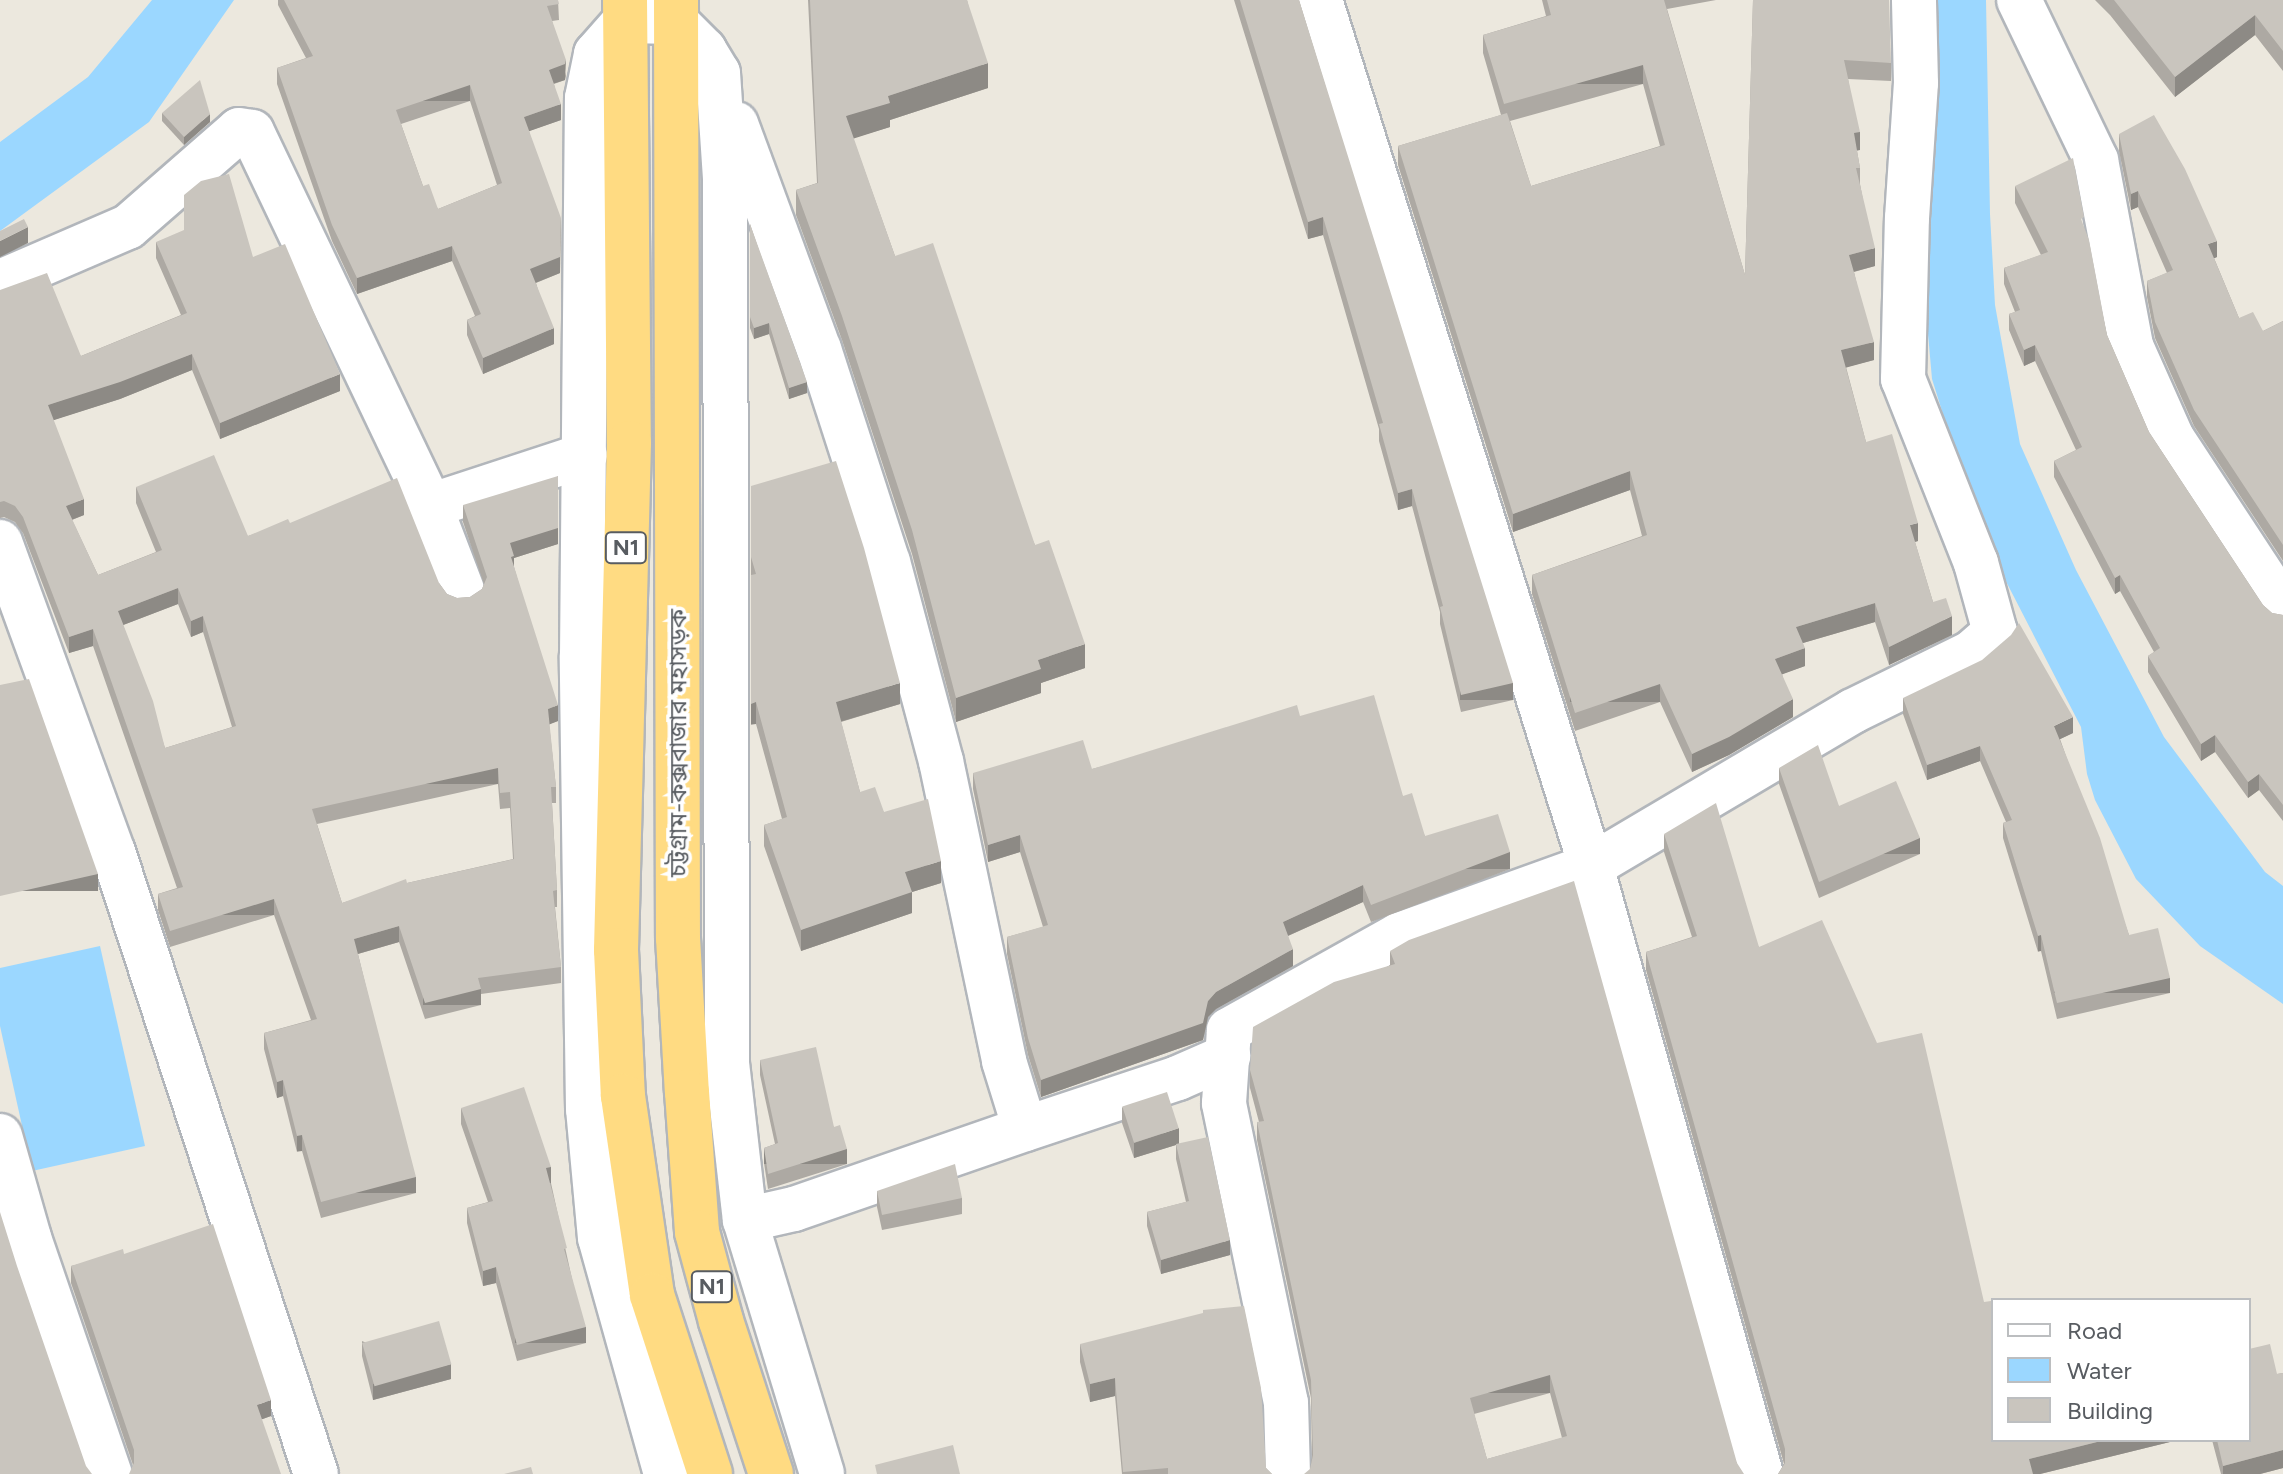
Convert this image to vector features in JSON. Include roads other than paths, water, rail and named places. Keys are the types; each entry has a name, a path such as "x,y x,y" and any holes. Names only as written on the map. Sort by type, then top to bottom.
{"highway":[{"name":"N1","path":"625,11 629,443 616,950 623,1096 652,1295 710,1474"},
{"name":"চট্টগ্রাম-কক্সবাজার মহাসড়ক","path":"676,11 678,938 697,1232 721,1321 771,1474"}],"street":[{"path":"1320,0 1591,866 1761,1474"},
{"path":"1288,1474 1286,1403 1224,1103 1229,1030 1399,935 1591,866 1853,711 1971,653 1995,632 1976,563 1903,379 1907,218 1916,83 1914,0"},
{"path":"2019,0 2096,160 2131,346 2172,438 2283,607"},
{"path":"666,1474 600,1238 588,1109 583,927 585,760 582,656 587,98 596,54 625,11 676,11 718,73 819,349 888,562 941,761 1004,1061 1025,1129"},
{"path":"718,73 725,179 727,1063 745,1220 822,1474"},
{"path":"0,282 128,227 239,130 252,132 430,506 462,590"},
{"path":"430,506 585,455"},
{"path":"0,542 113,852 316,1474"},
{"path":"582,656 625,614"},
{"path":"678,667 725,700"},
{"path":"585,760 622,722"},
{"path":"678,859 726,897"},
{"path":"745,1220 794,1209 1178,1078 1228,1056"},
{"path":"0,1136 29,1238 110,1474"}],"water":[{"path":"152,0 234,0 149,122 0,231 0,142 88,77"},
{"path":"1924,0 1986,0 1995,305 2020,444 2076,570 2164,737 2265,872 2283,886 2283,1004 2200,946 2136,879 2095,800 2087,774 2081,727 1979,529 1932,379 1926,311"},
{"path":"100,946 145,1146 32,1171 0,1026 0,968"}]}
